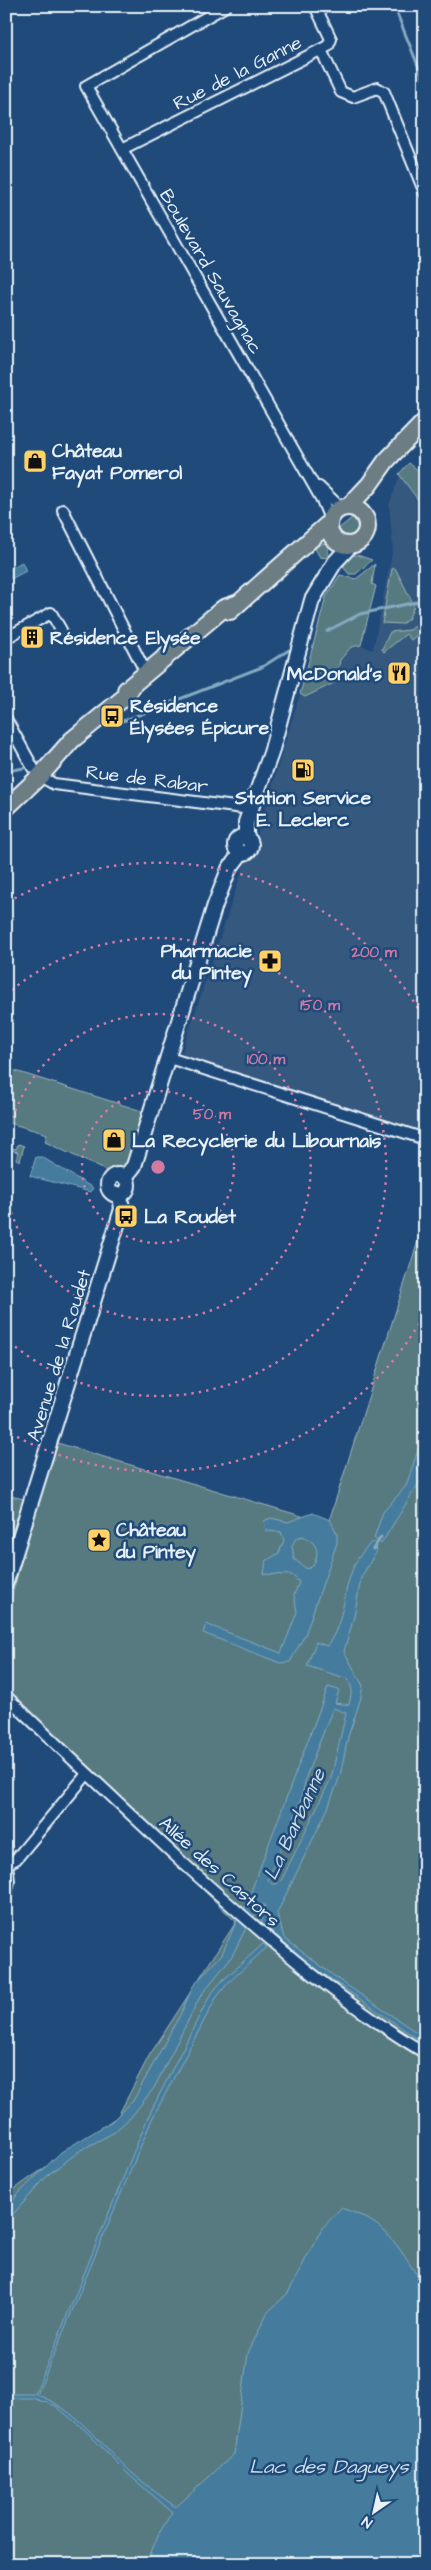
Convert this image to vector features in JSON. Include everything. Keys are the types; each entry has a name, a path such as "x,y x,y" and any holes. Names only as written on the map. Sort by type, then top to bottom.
{"main road":[{"path":"338,526 386,461 425,421"},
{"path":"338,526 357,544 365,536 368,526 364,515 368,499 406,442"},
{"path":"10,805 36,773 105,713 111,703 147,675 224,608 236,604 283,563 338,526 354,508 364,515"}],"street":[{"name":"Boulevard Sauvagnac","path":"226,6 86,86 338,526"},
{"name":"Rue de la Ganne","path":"122,149 328,46 331,39 315,6"},
{"path":"322,50 341,92 353,97 377,88 384,92 425,193"},
{"name":"Boulevard Sauvagnac","path":"306,473 338,526"},
{"path":"63,510 147,675"},
{"path":"251,809 271,752 312,600 335,562 338,526"},
{"path":"6,638 51,613 61,630"},
{"path":"6,719 36,773"},
{"name":"Rue de Rabar","path":"36,773 54,784 251,809"},
{"name":"Avenue de la Roudet","path":"6,1582 122,1209 120,1195 111,1193 108,1184 110,1178 116,1175 125,1177 134,1166 166,1057 215,904 229,869 241,853 250,849 250,841 246,838 246,822 251,809"},
{"path":"166,1057 425,1139"},
{"name":"Allée des Castors","path":"6,1696 87,1774 250,1924 386,2030 425,2054"},
{"path":"6,1896 9,1881 7,1864 16,1859 87,1774"}],"shaded area":[{"path":"400,475 425,514 425,1138 180,1058 245,862 261,849 258,833 300,694 305,697 336,682 340,660 351,647 361,645 373,650 393,548 389,505"}],"green space":[{"path":"409,463 425,476 425,503 423,507 399,474"},
{"path":"353,517 358,527 357,532 349,537 341,535 337,530"},
{"path":"325,543 328,549 328,558 320,557 314,547"},
{"path":"357,555 372,560 356,574 349,574 343,567 350,556"},
{"path":"375,564 372,584 376,586 361,645 351,647 340,660 336,682 305,697 300,694 326,597 340,575 356,579"},
{"path":"395,568 414,605 409,618 402,624 382,623 392,569"},
{"path":"420,622 425,628 411,640 406,634 384,652 382,649 390,632 410,630"},
{"path":"6,1068 145,1112 125,1168 107,1171 45,1142 47,1134 6,1122"},
{"path":"18,1144 24,1146 20,1161 16,1159 18,1152 6,1149 6,1147 16,1149"},
{"path":"425,1219 425,2564 6,2564 6,2195 118,2116 149,2056 236,1922 6,1697 6,1617 54,1442 328,1524"},
{"path":"6,1495 24,1499 6,1555"}],"water":[{"path":"22,562 26,571 11,579 7,570"},
{"path":"36,1157 42,1157 93,1188 90,1192 30,1176"},
{"path":"425,1429 425,1471 381,1544 374,1538 383,1512 406,1486"},
{"path":"313,1513 330,1520 337,1533 337,1543 305,1635 290,1662 280,1663 203,1633 206,1624 281,1653 297,1612 294,1595 299,1582 292,1575 264,1574 266,1561 279,1553 284,1540 281,1532 266,1531 264,1521 271,1518 288,1522","holes":["303,1536 315,1545 317,1552 313,1566 307,1569 294,1559 292,1546 296,1538"]},
{"path":"372,1542 376,1544 374,1547 377,1550 361,1578 354,1617 344,1651 363,1686 360,1701 348,1737 340,1776 328,1808 277,1913 284,1938 342,1982 425,2038 425,2044 279,1943 261,1926 265,1905 259,1905 253,1919 244,1910 328,1687 339,1690 335,1703 349,1705 352,1689 348,1679 307,1666 316,1642 327,1646 335,1633 340,1620 349,1580 361,1554","holes":["333,1708 346,1713 331,1778 282,1879 277,1884 272,1884 268,1880 300,1803 307,1774"]},
{"path":"238,1918 247,1926 232,1956 201,1995 154,2088 131,2117 113,2133 81,2150 49,2174 6,2222 6,2210 17,2195 61,2152 112,2121 133,2101 182,2011 193,1986 222,1954"},
{"name":"Lac des Dagueys","path":"263,1944 267,1947 228,1983 216,1998 152,2119 37,2395 51,2401 76,2418 131,2472 176,2507 234,2454 248,2353 267,2313 288,2293 322,2228 341,2208 356,2213 378,2226 394,2241 417,2275 425,2271 425,2564 143,2564 148,2560 158,2535 172,2512 127,2473 86,2431 56,2406 32,2398 6,2398 8,2394 35,2394 148,2117 210,1995 222,1981"},
{"path":"96,2557 120,2564 88,2564"}],"waterway":[{"path":"394,6 425,83"},
{"path":"327,631 360,614 421,601 425,596"},
{"path":"113,723 126,720 262,667 289,650"},
{"path":"6,771 24,768"},
{"name":"La Barbanne","path":"373,1549 381,1537"}],"place":[{"name":"Château Fayat Pomerol","path":"35,461"},
{"name":"Résidence Elysée","path":"32,637"},
{"name":"McDonald's","path":"399,673"},
{"name":"Résidence Élysées Épicure","path":"112,716"},
{"name":"Station Service E. Leclerc","path":"303,770"},
{"name":"Pharmacie du Pintey","path":"270,961"},
{"name":"La Recyclerie du Libournais","path":"114,1140"},
{"name":"La Roudet","path":"126,1216"},
{"name":"Château du Pintey","path":"99,1540"}]}
